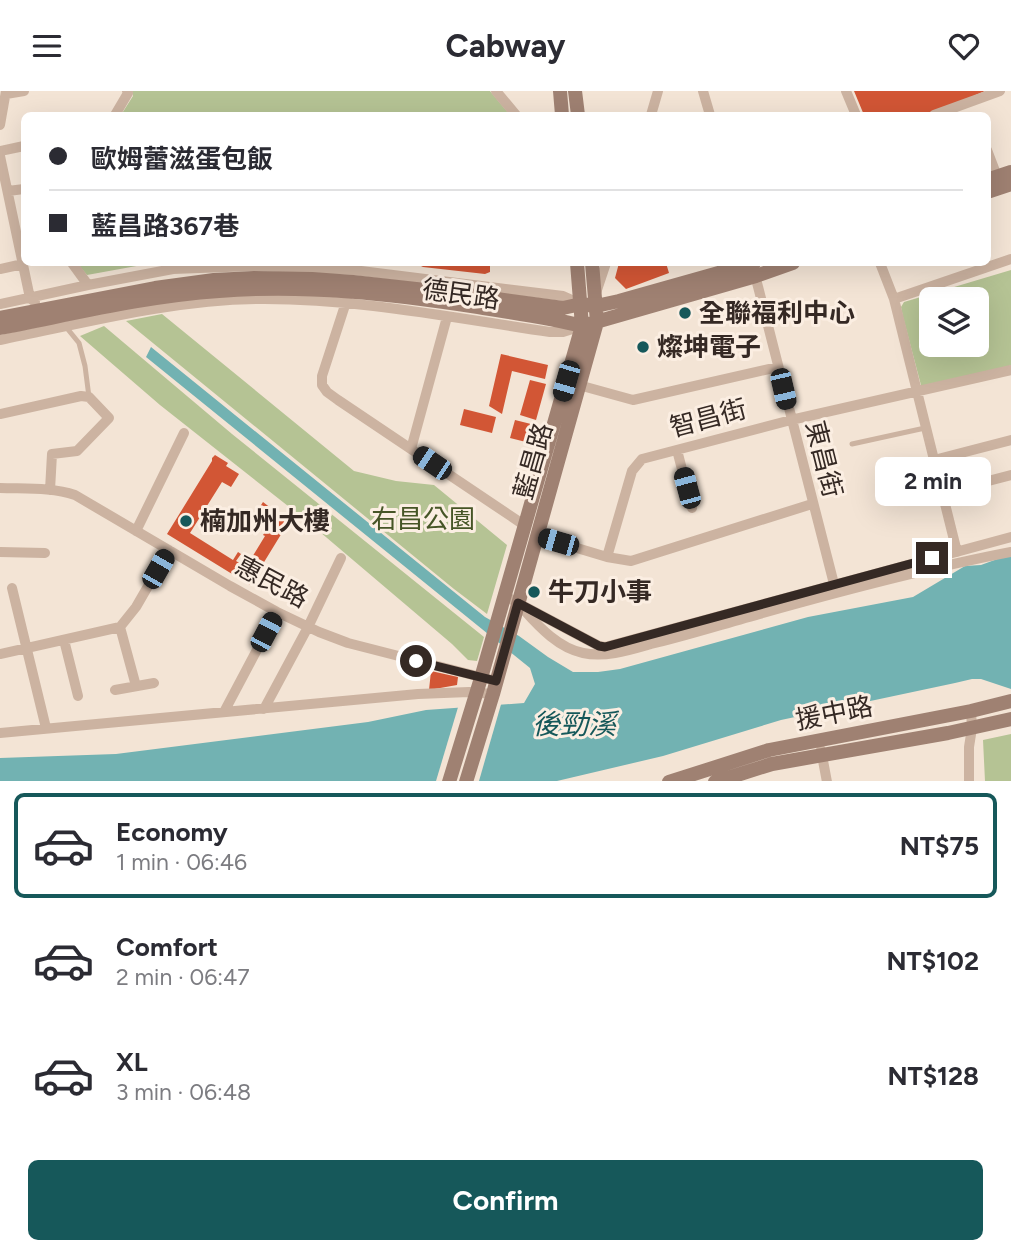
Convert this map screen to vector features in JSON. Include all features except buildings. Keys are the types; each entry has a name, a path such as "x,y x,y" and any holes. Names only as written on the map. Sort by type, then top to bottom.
{"street":[{"path":"0,125 6,93 24,91"},
{"path":"117,112 127,91"},
{"path":"496,91 514,112"},
{"path":"560,91 562,112"},
{"path":"575,91 578,112"},
{"path":"652,112 659,91"},
{"path":"703,91 709,112"},
{"path":"846,91 855,112"},
{"path":"943,112 994,92"},
{"path":"969,103 973,112"},
{"path":"0,151 21,147"},
{"path":"0,156 21,256"},
{"path":"991,159 1001,180"},
{"path":"991,265 1011,258"},
{"path":"0,269 21,264"},
{"path":"23,266 30,298 56,317"},
{"path":"74,266 88,285"},
{"name":"德民路","path":"0,304 174,266"},
{"name":"德民路","path":"253,266 563,308 591,302 619,301 754,266"},
{"path":"578,266 591,302"},
{"path":"591,302 592,266"},
{"name":"藍昌路","path":"493,692 537,536 573,383 582,326 605,266"},
{"name":"德民路","path":"351,281 447,317 563,332 754,266"},
{"name":"東昌街","path":"754,266 834,584"},
{"path":"881,266 894,299 957,552"},
{"path":"894,299 988,266"},
{"path":"351,281 323,376 322,385 327,392 537,536 607,557 631,561 813,504"},
{"name":"德民路","path":"0,328 158,297 351,281 462,305 582,326"},
{"name":"藍昌路","path":"481,678 524,525 597,322 591,302"},
{"name":"德民路","path":"0,318 56,317"},
{"name":"德民路","path":"0,340 56,317"},
{"path":"411,449 447,317"},
{"path":"573,383 633,400 778,367"},
{"name":"智昌街","path":"607,557 632,471 642,459 791,420 1011,370"},
{"path":"0,414 81,396 89,397 109,418 77,451 52,454 50,490"},
{"path":"136,531 184,433"},
{"path":"934,460 1011,439"},
{"path":"677,450 692,508"},
{"path":"942,493 1011,475"},
{"name":"惠民路","path":"0,488 50,490 75,495 277,612 308,627 348,643 481,678 493,692"},
{"path":"503,595 605,647 1011,537"},
{"path":"0,654 120,628 136,607 169,550"},
{"path":"0,552 45,553"},
{"path":"518,603 542,629 565,646 583,653 608,654 959,562 1011,552"},
{"path":"264,709 341,558"},
{"path":"12,587 47,728"},
{"path":"224,712 277,612"},
{"path":"120,628 136,686"},
{"path":"64,641 78,696"},
{"path":"449,781 481,678"},
{"path":"115,690 154,683"},
{"path":"0,733 418,694 475,697 493,692"},
{"path":"466,781 493,692"},
{"name":"援中路","path":"718,781 821,748 1011,701"},
{"path":"969,781 971,711"},
{"name":"援中路","path":"690,778 769,750 821,748 972,728 1011,719"},
{"path":"821,748 827,781"}],"lane":[{"path":"56,317 79,343 89,397"},
{"path":"852,444 925,428"}],"green space":[{"path":"132,91 490,91 508,112 123,112 133,96"},
{"path":"80,266 136,266 87,275"},
{"path":"1011,270 1011,366 922,389 901,307 904,302 919,298 919,357 989,357 989,287 954,287"},
{"name":"右昌公園","path":"162,314 354,471 396,481 434,485 507,545 487,614 126,321"},
{"name":"右昌公園","path":"104,326 232,434 484,637 477,661 468,660 307,521 160,405 80,336"},
{"path":"1011,734 1011,781 985,781 983,740"}],"water":[{"name":"後勁溪","path":"151,347 485,617 573,672 620,669 808,617 913,597 965,566 981,565 1011,554 1011,689 981,679 972,679 781,720 663,756 557,781 0,781 0,758 116,754 368,722 426,710 524,703 535,684 530,668 146,357"}],"pier":[{"path":"502,701 479,781 436,781 459,704"}],"place":[{"name":"全聯福利中心","path":"685,313"},
{"name":"燦坤電子","path":"643,347"},
{"name":"楠加州大樓","path":"186,521"},
{"name":"牛刀小事","path":"534,592"}],"route":[{"path":"416,661 496,681 518,603 605,647 932,558"}]}
